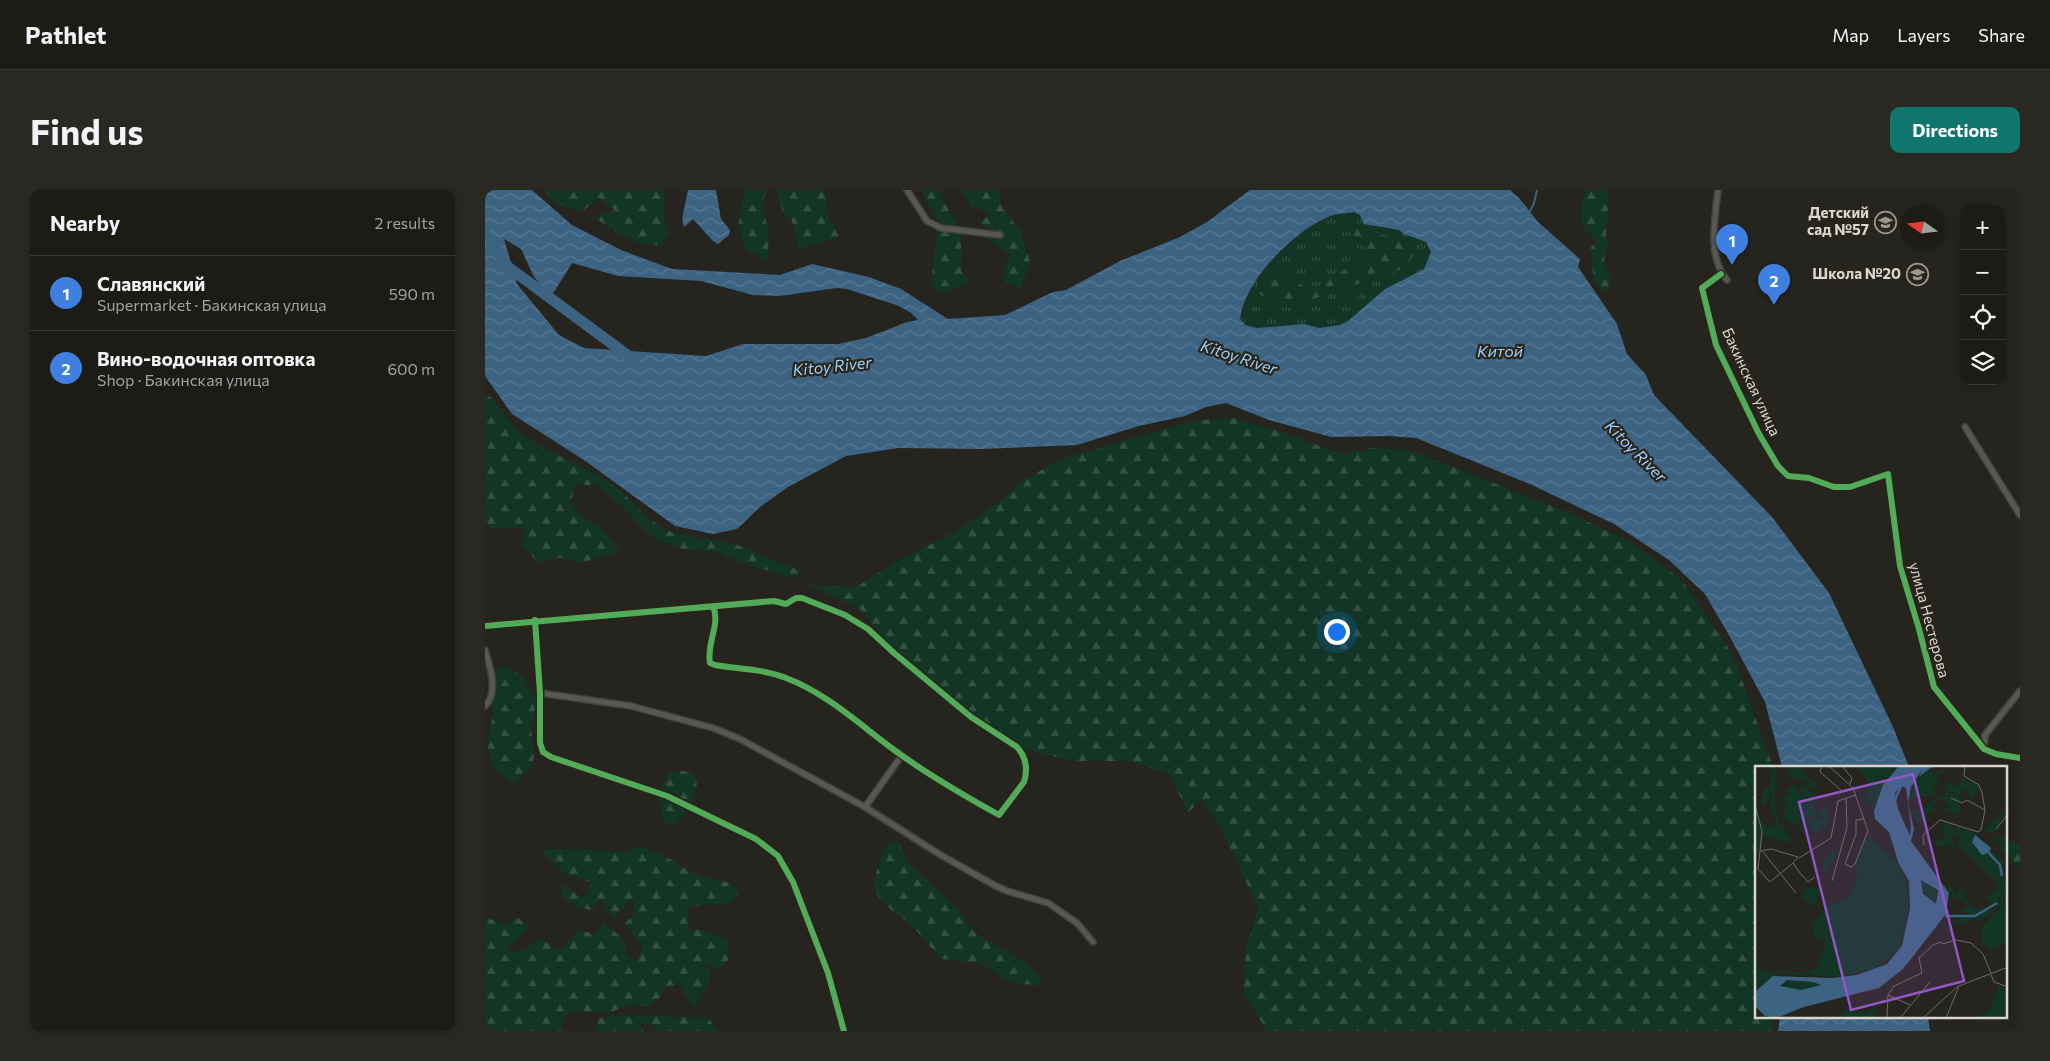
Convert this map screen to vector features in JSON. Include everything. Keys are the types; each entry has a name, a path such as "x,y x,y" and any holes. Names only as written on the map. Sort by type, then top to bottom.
{"street":[{"path":"907,190 927,220 941,228 1000,235"},
{"path":"1718,190 1714,234 1718,266 1721,274 1727,280"},
{"name":"Бакинская улица","path":"1721,274 1702,288 1716,345 1759,434 1778,466 1788,476 1809,478 1834,488 1850,487 1888,474"},
{"path":"1965,427 2020,514"},
{"name":"улица Нестерова","path":"1888,474 1900,566 1934,688 1984,749"},
{"path":"485,626 774,600 786,604 802,598 845,615 874,634 971,717 1017,747 1025,760 1026,776 1024,782 999,815 946,785 836,706 801,685 775,674 710,663 709,652 715,621 713,606"},
{"path":"535,620 540,693 540,743 545,754 667,796 756,838 777,856 793,882 828,974 844,1031"},
{"path":"485,650 492,689 491,698 485,706"},
{"path":"2020,691 1985,734 1984,749 1996,754 2020,758"},
{"path":"540,693 631,706 718,729 741,739 865,807 939,854 994,885 1007,891 1048,903 1077,923 1093,942"},
{"path":"865,807 902,755"}],"green space":[{"path":"544,190 665,190 663,214 668,232 663,245 642,243 626,237 594,218 615,210 599,198 584,210 571,209 561,206"},
{"path":"743,190 767,190 764,195 763,206 768,233 768,261 747,250 738,226 744,195"},
{"path":"776,190 825,190 828,216 839,237 799,251 792,221 782,210"},
{"path":"921,190 938,190 961,233 961,271 970,282 942,293 931,286 938,222"},
{"path":"961,190 998,190 1001,205 1022,234 1030,262 1021,288 1005,283 1003,273 1010,254 986,238 996,233 979,222 991,215 970,204"},
{"path":"1586,190 1609,190 1606,237 1608,241 1604,259 1611,281 1606,292 1594,283 1590,248 1597,242 1583,226 1581,216"},
{"path":"1354,212 1360,215 1364,224 1399,230 1404,234 1426,242 1431,252 1424,269 1371,301 1348,321 1340,325 1319,328 1304,324 1257,328 1245,325 1240,319 1251,289 1261,274 1286,245 1315,224 1331,216","holes":["1348,227 1383,235 1405,268 1336,292 1255,293 1261,278 1281,271 1307,288 1314,290 1371,263 1373,255 1358,241"]},
{"path":"1347,227 1375,232 1392,238 1407,247 1414,254 1405,268 1298,304 1280,302 1255,293 1261,278 1272,266 1313,290 1349,267 1360,269 1371,263 1373,255"},
{"path":"485,395 491,397 516,429 539,446 596,474 621,491 649,519 671,532 735,544 805,572 792,578 746,564 717,552 683,549 659,541 646,532 628,512 598,485 575,485 571,503 585,519 603,530 620,551 580,563 560,558 538,562 522,546 525,528 489,528 485,522"},
{"path":"1236,418 1288,434 1341,454 1372,448 1410,450 1567,512 1629,541 1682,580 1733,655 1773,766 1755,766 1755,1018 1772,1018 1771,1031 1267,1031 1243,992 1246,949 1258,908 1223,833 1202,798 1188,813 1170,775 1130,761 1073,761 1021,749 902,659 860,609 809,585 857,587 895,562 955,532 999,502 1022,481 1061,459 1193,421"},
{"path":"504,666 522,676 537,699 531,728 534,757 531,768 514,784 493,769 487,743 493,715 486,675"},
{"path":"679,771 690,773 695,778 697,785 686,811 675,825 670,826 663,820 658,791 664,784 668,773"},
{"path":"894,841 899,842 907,862 957,907 975,933 1023,961 1037,973 1041,986 1011,982 979,963 941,959 910,924 886,906 876,892 874,881 885,850"},
{"path":"2007,842 2020,844 2020,869 2007,854"},
{"path":"641,846 672,860 692,873 730,883 739,892 730,904 687,906 689,930 702,930 728,939 729,959 719,970 706,963 710,980 694,1009 679,984 664,987 661,996 650,1006 632,1005 607,1013 570,1011 563,1021 562,1031 485,1031 485,917 506,925 518,918 529,927 507,950 512,951 525,949 539,937 558,951 579,930 594,934 605,923 621,937 628,956 638,961 642,946 625,923 634,914 632,898 615,917 606,910 600,899 592,910 578,908 560,894 564,885 583,898 592,883 566,874 540,850 580,849 617,853"},
{"path":"632,1015 708,1018 719,1031 657,1031 652,1023 640,1024 644,1031 596,1031 599,1018"}],"water":[{"name":"Китой","path":"485,190 532,190 572,225 621,250 672,269 780,275 812,264 869,277 901,289 948,319 1005,315 1053,292 1066,290 1120,261 1180,237 1207,222 1250,190 1510,190 1519,198 1538,222 1580,259 1578,267 1617,324 1627,354 1646,375 1654,395 1772,517 1829,593 1893,727 1909,766 1782,766 1765,702 1730,637 1705,594 1669,560 1614,524 1532,485 1416,438 1389,436 1331,437 1269,420 1226,403 1206,407 1185,416 1139,426 1077,445 982,449 899,448 846,456 788,487 760,507 737,529 713,534 675,526 584,460 512,414 485,376","holes":["1354,212 1360,215 1364,224 1399,230 1404,234 1426,242 1431,252 1424,269 1385,289 1348,321 1340,325 1319,328 1304,324 1257,328 1245,325 1240,319 1251,289 1261,274 1286,245 1315,224 1331,216","504,239 521,249 534,277 549,295 554,292 572,263 618,276 701,281 753,295 779,296 837,288 847,289 899,306 918,320 907,322 866,338 838,344 743,344 706,356 584,348 559,335 517,284"]},
{"path":"688,190 716,190 721,219 730,230 729,235 718,244 693,219 684,227 682,219"},
{"path":"1780,1018 1928,1018 1930,1031 1778,1031"}],"waterway":[{"path":"1530,211 1537,190"},
{"name":"Kitoy River","path":"485,234 508,267 634,360"}],"cycle path":[{"path":"1721,274 1702,288 1716,345 1759,434 1778,466 1788,476 1809,478 1834,487 1850,487 1888,474 1900,566 1934,687 1984,749 1996,754 2020,758"},
{"path":"485,626 774,601 786,604 796,598 802,598 845,615 868,629 971,717 1017,747 1025,763 1024,782 999,815 918,767 828,700 801,684 769,673 710,663 709,656 715,627 715,613 713,606"},
{"path":"535,620 540,693 540,743 543,752 551,757 667,796 756,839 778,856 793,882 828,973 844,1031"}],"place":[{"name":"Детский сад №57","path":"1885,222"},
{"name":"Славянский","path":"1732,265"},
{"name":"Школа №20","path":"1917,274"},
{"name":"Вино-водочная оптовка","path":"1774,305"}]}
